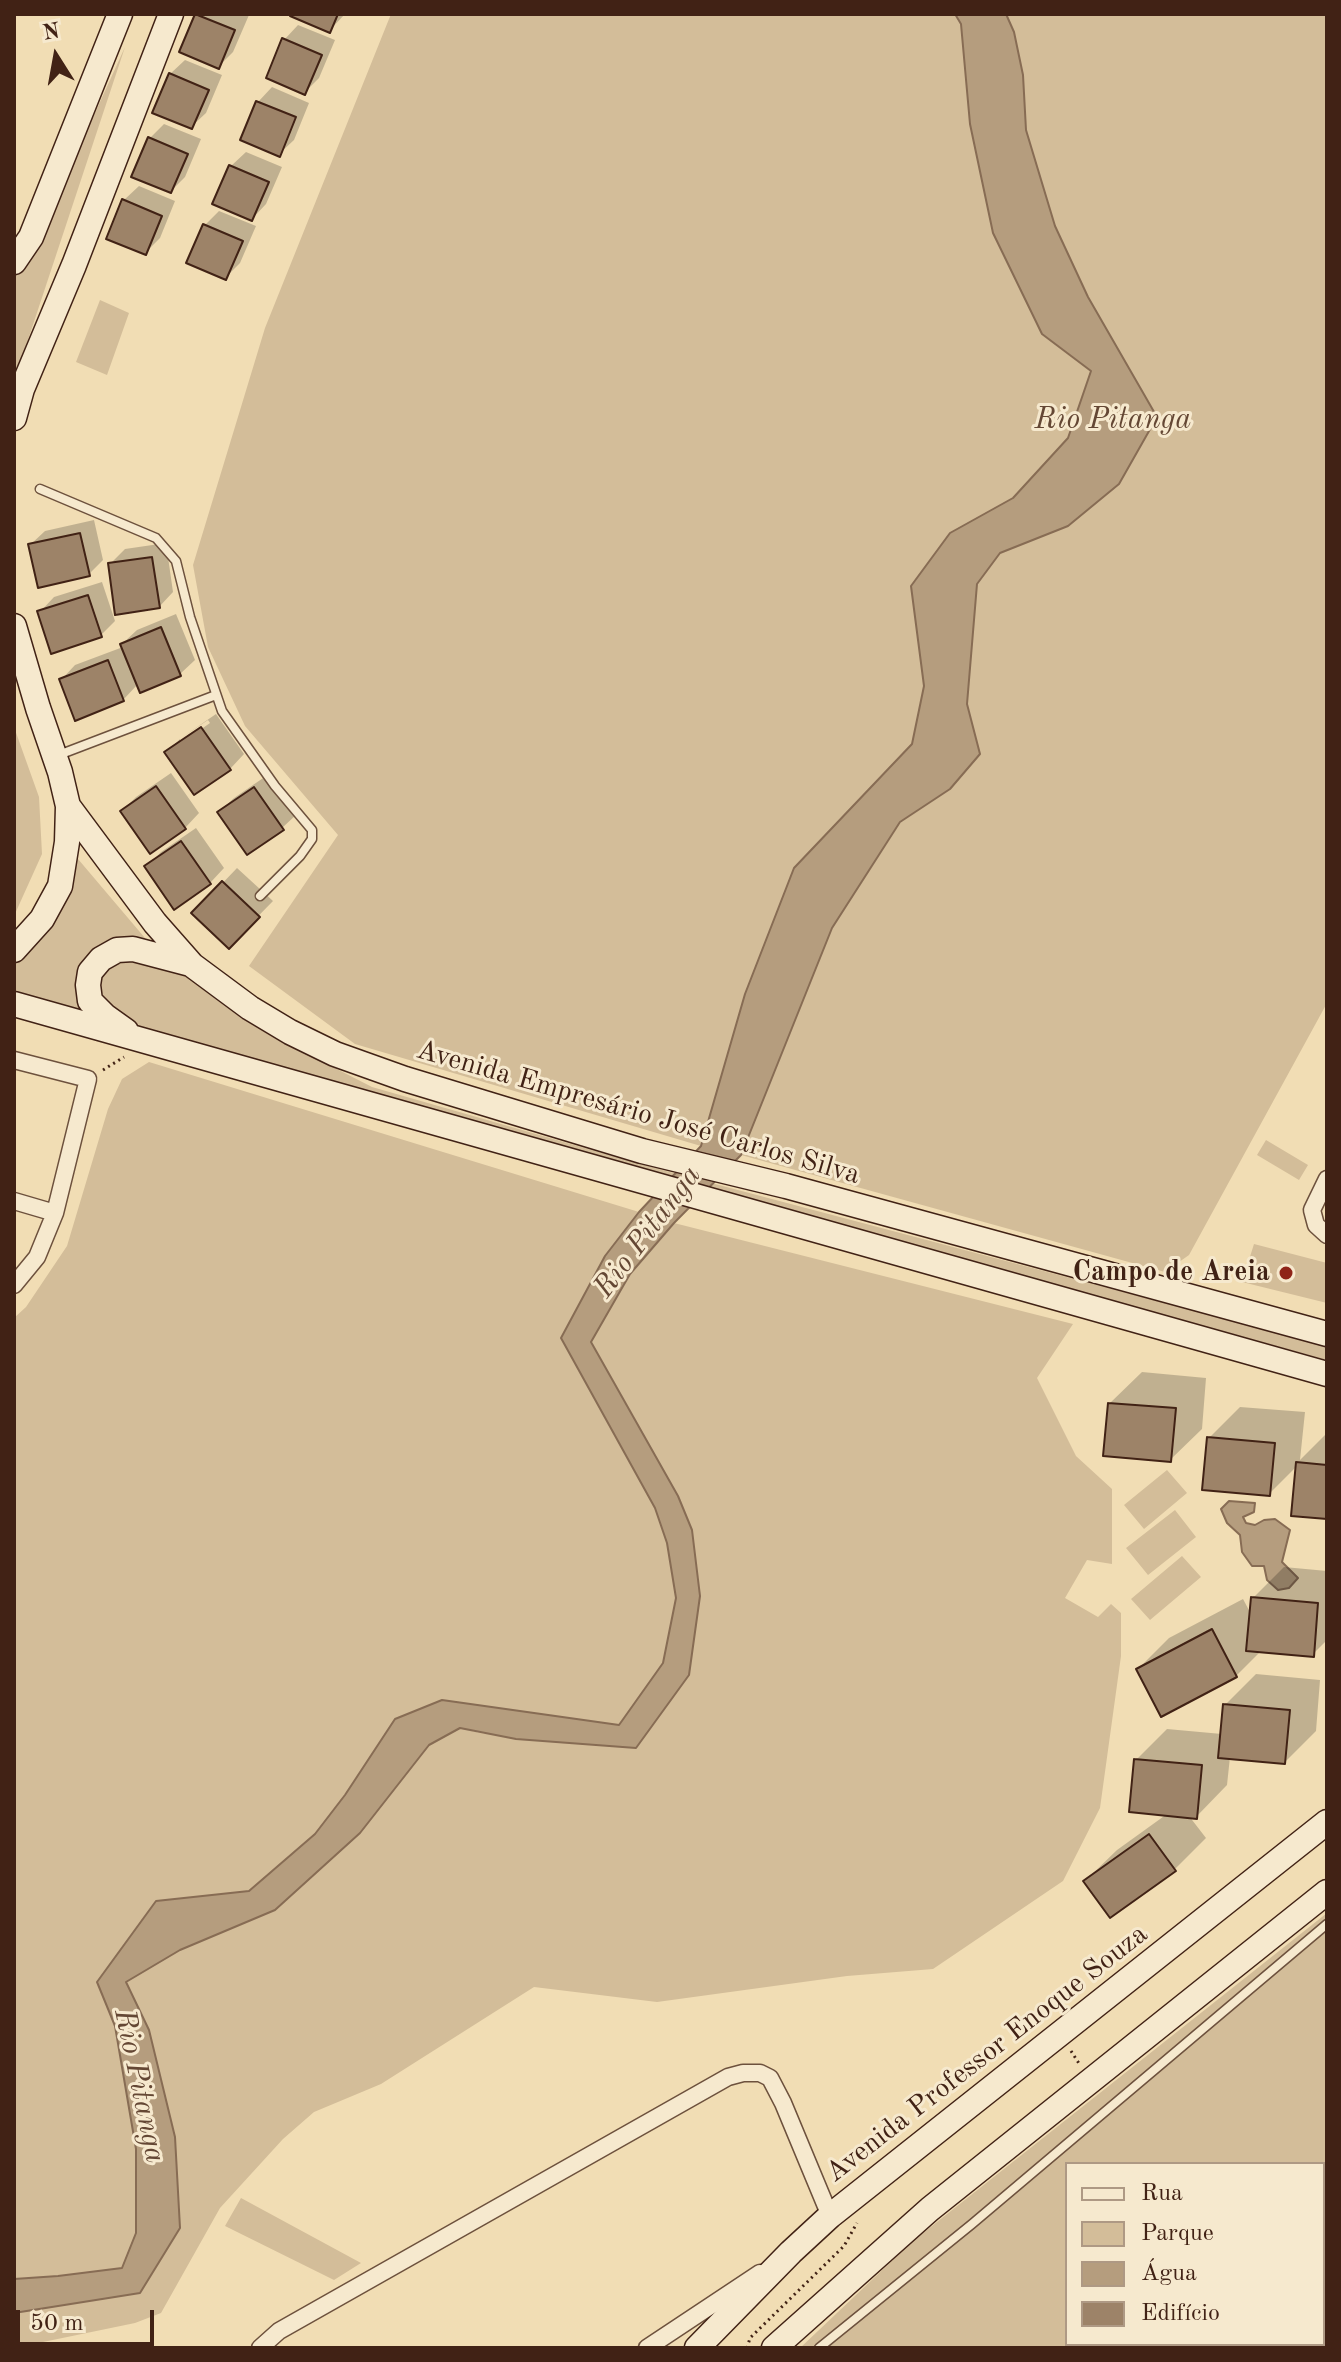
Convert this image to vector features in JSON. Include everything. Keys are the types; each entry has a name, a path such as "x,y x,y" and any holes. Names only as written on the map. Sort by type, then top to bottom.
{"main road":[{"path":"14,262 22,235 120,14"},
{"path":"14,418 22,389 74,265 171,14"},
{"name":"Avenida Empresário José Carlos Silva","path":"14,626 68,806 137,900 192,965 250,1008 290,1032 335,1054 405,1079 642,1151 786,1186 1327,1334"},
{"path":"14,950 42,919 60,886 67,842 68,806"},
{"path":"142,1041 105,1016 90,1001 90,972 101,959 117,950 133,949 192,965"},
{"path":"14,1004 1327,1374"},
{"name":"Avenida Professor Enoque Souza","path":"706,2345 791,2252 830,2216 1327,1822"},
{"path":"774,2348 930,2209 1327,1892"}],"street":[{"path":"14,1060 88,1079 55,1213 37,1257 14,1285"},
{"path":"1327,1179 1312,1210 1316,1225 1327,1235"},
{"path":"14,1201 55,1213"},
{"path":"260,2348 293,2323 728,2077 743,2073 760,2073 770,2078 830,2216"},
{"path":"647,2348 791,2252"}],"lane":[{"path":"40,489 156,538 176,561 190,617 222,711 275,786 312,830 312,839 300,856 260,896"},
{"path":"55,757 216,695"},
{"path":"819,2348 972,2224 1327,1924"}],"path":[{"path":"88,1079 142,1041"},
{"path":"1061,2033 1081,2066 1095,2077"},
{"path":"747,2348 750,2338 844,2246 858,2221"}],"green space":[{"path":"391,14 955,14 961,24 1042,334 1091,371 1068,438 1013,498 950,533 911,586 924,686 912,744 794,868 701,1146 355,1044 249,966 338,835 245,726 208,647 193,565 265,328"},
{"path":"1006,14 1327,14 1327,1003 1189,1255 1165,1272 741,1155 832,928 901,822 950,789 980,754 967,704 977,584 1000,553 1068,526 1119,484 1088,297 1055,226 1026,130 1023,75 1014,32"},
{"path":"125,47 14,382 14,274 40,234"},
{"path":"100,300 129,313 107,375 76,362"},
{"path":"14,727 39,797 42,854 14,916"},
{"path":"67,846 167,964 282,1041 372,1087 651,1167 1327,1346 1327,1360 648,1173 274,1064 14,993 14,952"},
{"path":"149,1062 639,1212 605,1256 561,1338 655,1508 667,1543 676,1598 664,1663 619,1725 442,1700 395,1719 315,1834 249,1891 156,1901 97,1982 115,2026 136,2149 136,2233 122,2268 14,2279 14,1318 26,1307 67,1246 108,1109 122,1079"},
{"path":"1266,1140 1308,1165 1299,1180 1257,1155"},
{"path":"674,1223 1073,1324 1037,1378 1076,1456 1112,1489 1112,1564 1087,1560 1065,1598 1098,1617 1111,1604 1121,1613 1121,1656 1100,1808 1063,1881 933,1969 847,1976 657,2002 534,1987 381,2084 314,2112 283,2139 220,2208 161,2313 135,2323 14,2348 14,2313 140,2293 180,2228 175,2137 149,2030 125,1982 180,1950 360,1833 429,1745 460,1728 480,1733 636,1748 700,1596 634,1417 591,1342 630,1274"},
{"name":"Campo de Areia","path":"1254,1244 1327,1263 1327,1303 1242,1282"},
{"path":"1167,1470 1187,1493 1144,1529 1124,1505"},
{"path":"1175,1510 1196,1537 1148,1575 1126,1548"},
{"path":"1182,1556 1201,1577 1150,1620 1131,1599"},
{"path":"1327,1913 1327,2348 800,2348 913,2241"},
{"path":"241,2198 361,2263 334,2280 225,2226"}],"water":[{"name":"Rio Pitanga","path":"955,14 1006,14 1014,32 1023,75 1026,130 1055,226 1088,297 1157,417 1119,484 1068,526 1000,553 977,584 967,704 980,754 950,789 900,822 832,928 741,1155 674,1223 630,1274 591,1342 678,1496 692,1530 700,1596 689,1675 636,1748 516,1739 460,1728 429,1745 360,1833 275,1910 180,1950 126,1982 149,2030 175,2137 180,2228 140,2293 14,2313 14,2279 122,2268 136,2233 136,2149 115,2026 97,1982 156,1901 249,1891 315,1834 395,1719 442,1700 619,1725 663,1663 676,1598 667,1543 655,1508 561,1338 605,1256 639,1212 701,1146 745,994 794,868 912,744 924,686 911,586 950,533 1013,498 1068,438 1091,371 1042,334 993,233 970,124 961,24"},
{"path":"1229,1501 1255,1503 1254,1512 1243,1517 1246,1523 1255,1525 1275,1519 1290,1530 1282,1562 1298,1578 1289,1588 1278,1590 1267,1580 1264,1566 1252,1566 1242,1552 1240,1535 1227,1523 1221,1509"}],"building":[{"path":"195,14 235,30 219,69 179,52"},
{"path":"291,14 338,14 330,33"},
{"path":"282,38 322,55 305,95 266,78"},
{"path":"169,73 209,90 192,129 152,113"},
{"path":"256,101 296,117 280,157 240,140"},
{"path":"148,137 188,154 171,193 131,177"},
{"path":"229,165 269,182 252,221 212,204"},
{"path":"122,199 162,216 146,255 106,239"},
{"path":"203,224 243,241 226,280 186,263"},
{"path":"80,533 90,576 38,588 28,544"},
{"path":"152,557 160,608 115,615 108,563"},
{"path":"88,595 102,637 51,654 37,611"},
{"path":"161,627 181,676 140,693 120,644"},
{"path":"108,660 124,701 75,721 59,679"},
{"path":"201,727 231,770 194,795 164,752"},
{"path":"156,786 186,829 150,854 120,811"},
{"path":"254,787 284,830 247,855 217,812"},
{"path":"181,841 211,884 174,910 144,866"},
{"path":"222,881 260,917 229,949 191,913"},
{"path":"1108,1403 1176,1408 1171,1462 1103,1456"},
{"path":"1207,1437 1275,1443 1270,1496 1202,1490"},
{"path":"1296,1462 1327,1465 1327,1519 1291,1516"},
{"path":"1251,1597 1318,1603 1314,1657 1246,1651"},
{"path":"1212,1629 1237,1677 1161,1717 1136,1669"},
{"path":"1223,1704 1290,1710 1285,1764 1218,1758"},
{"path":"1134,1759 1202,1765 1197,1819 1129,1812"},
{"path":"1149,1834 1176,1871 1110,1918 1083,1881"}],"place":[{"name":"Campo de Areia","path":"1286,1273"}]}
